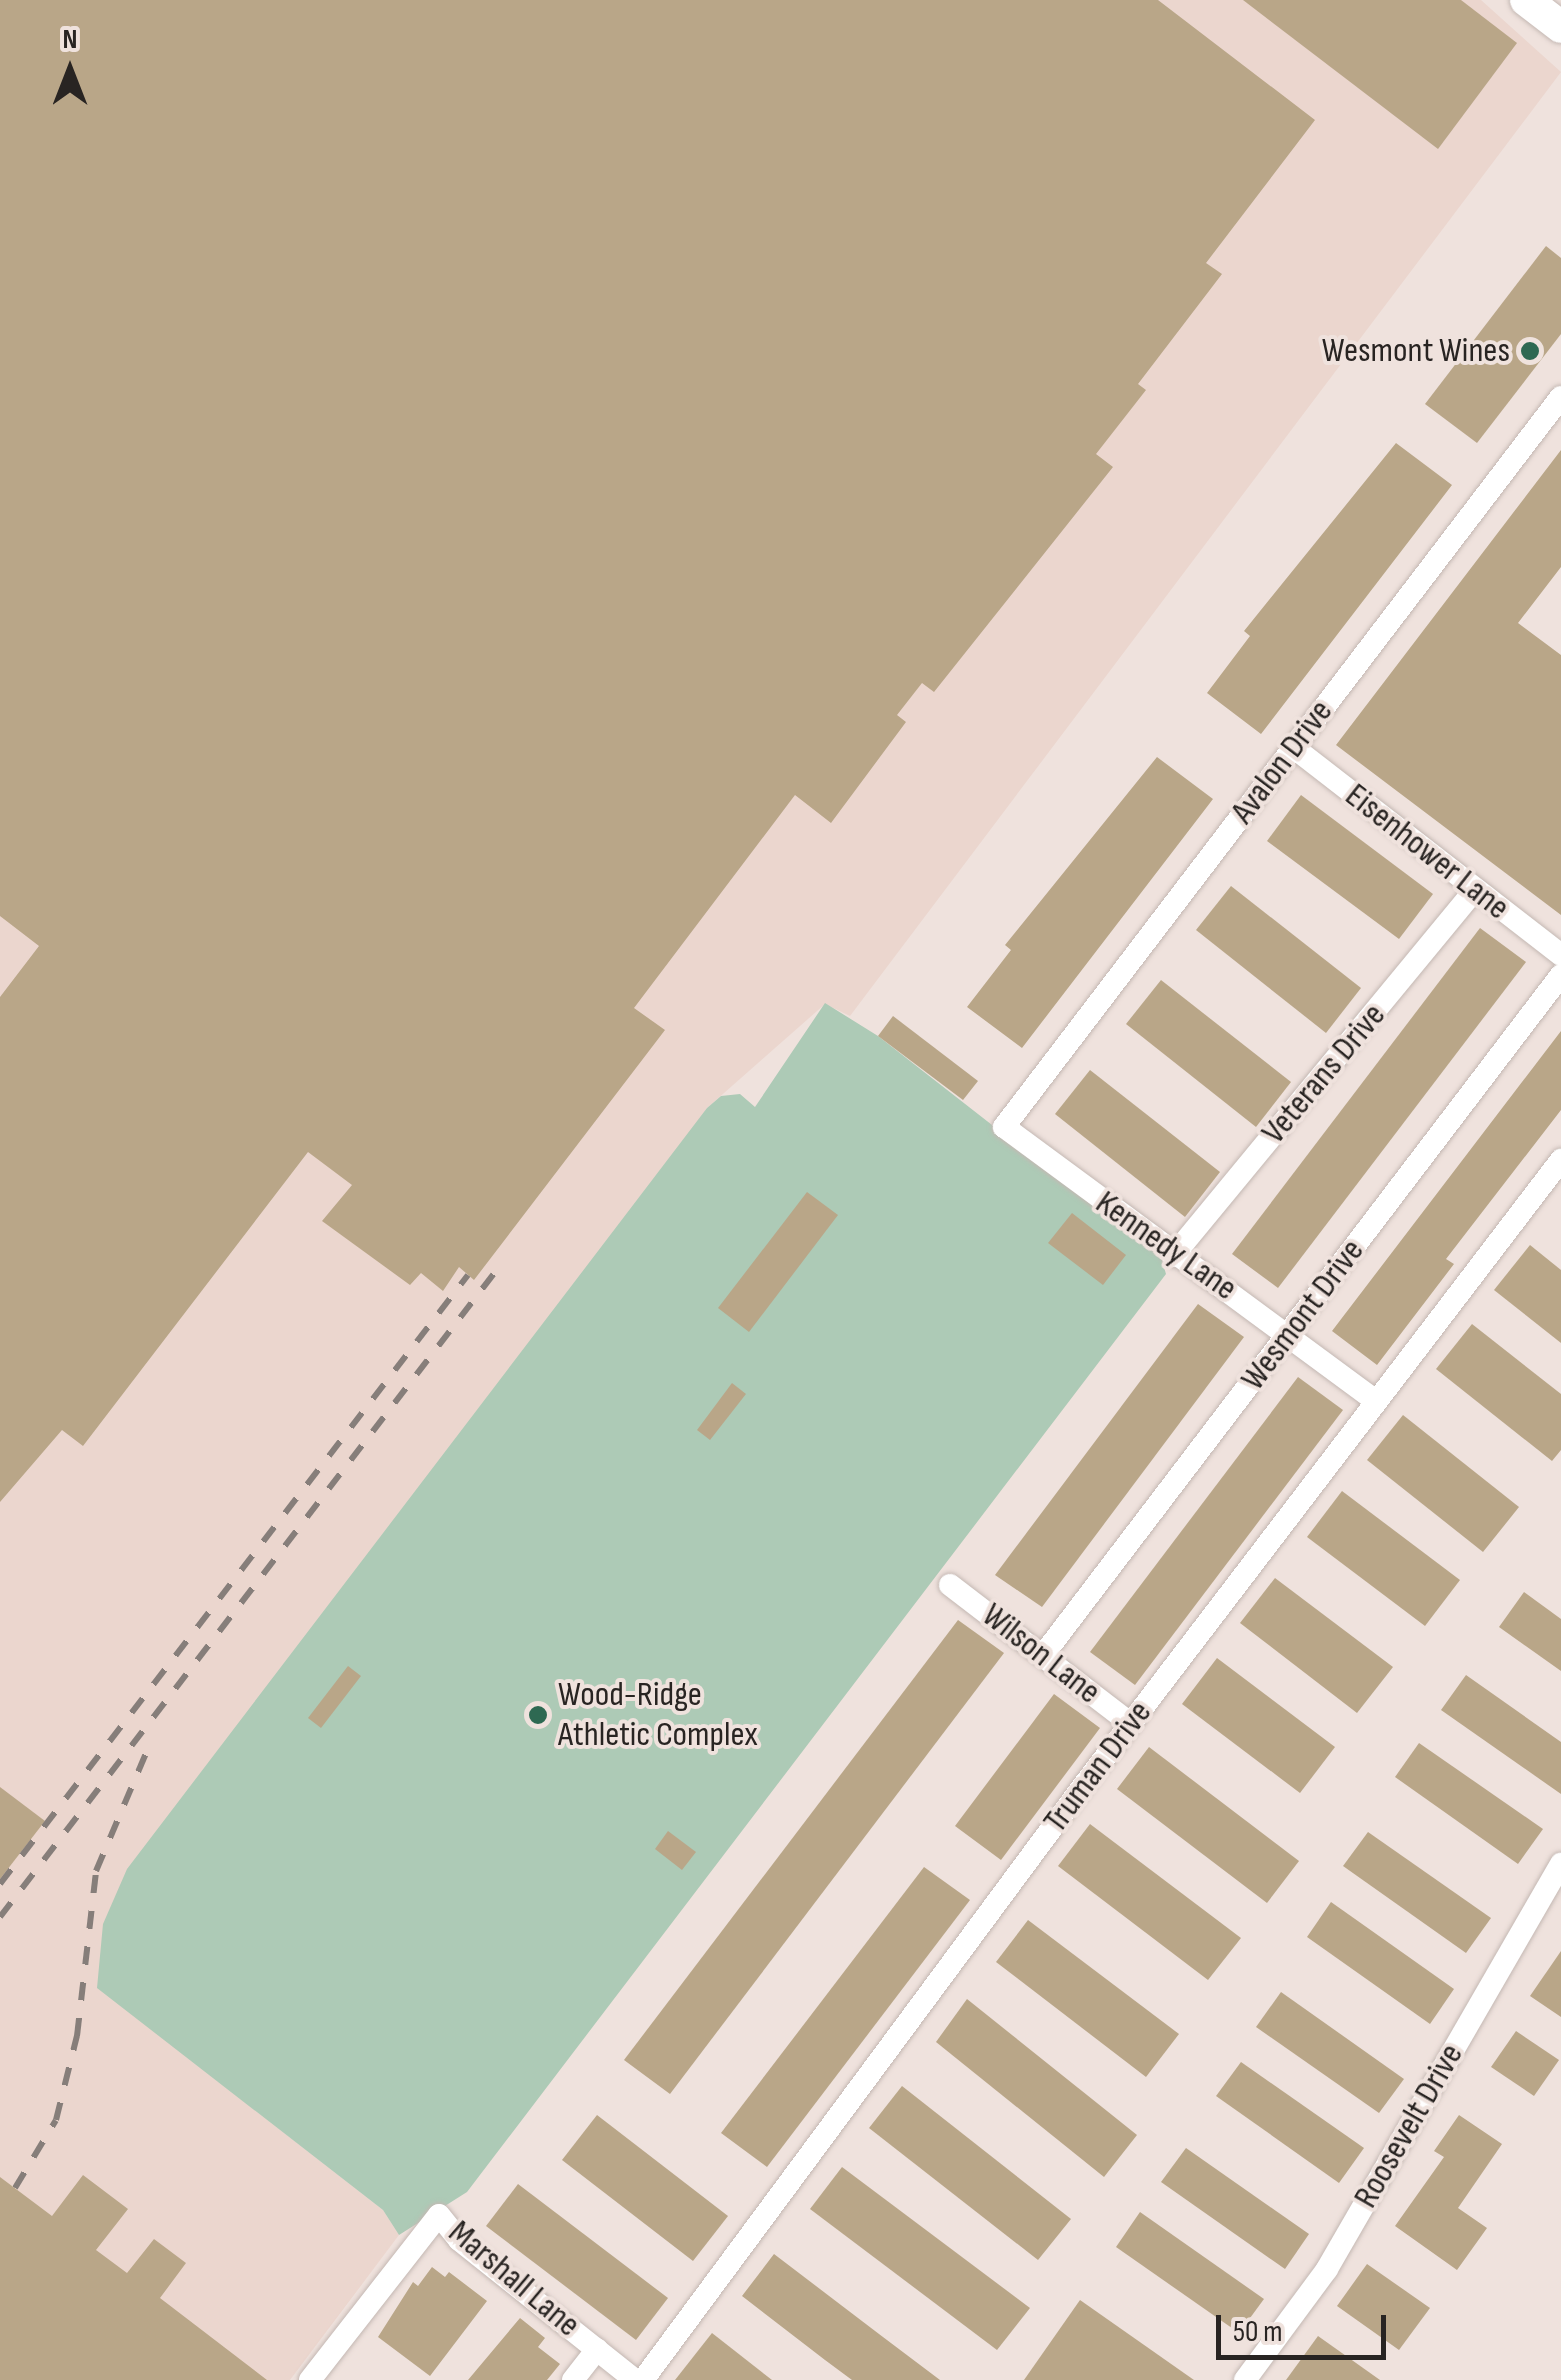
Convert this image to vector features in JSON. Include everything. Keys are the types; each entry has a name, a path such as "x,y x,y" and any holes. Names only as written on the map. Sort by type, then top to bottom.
{"street":[{"path":"1526,0 1561,27"},
{"name":"Avalon Drive","path":"1004,1127 1561,397"},
{"name":"Eisenhower Lane","path":"1294,747 1561,955"},
{"name":"Veterans Drive","path":"1173,1256 1474,890"},
{"name":"Wesmont Drive","path":"1044,1654 1561,975"},
{"name":"Kennedy Lane","path":"1004,1127 1173,1256 1289,1334 1376,1401"},
{"name":"Truman Drive","path":"644,2380 1131,1724 1561,1160"},
{"name":"Wilson Lane","path":"950,1584 1131,1724"},
{"name":"Roosevelt Drive","path":"1246,2380 1327,2269 1561,1864"},
{"name":"Marshall Lane","path":"310,2380 439,2214 459,2240 636,2380"},
{"path":"573,2380 598,2349"}],"shaded area":[{"path":"0,0 1481,0 1561,72 850,1016 825,1004 707,1108 98,1988 383,2210 399,2235 290,2380 0,2380"}],"green space":[{"name":"Wood-Ridge Athletic Complex","path":"825,1003 878,1036 1161,1257 1166,1274 467,2192 399,2235 383,2210 97,1988 103,1924 127,1869 707,1108 721,1096 740,1094 755,1107"}],"building":[{"path":"0,0 1158,0 1315,120 1206,263 1222,274 1138,384 1146,390 1096,454 1113,467 934,692 922,683 897,715 906,722 831,823 795,795 634,1008 665,1030 474,1280 459,1267 443,1291 421,1273 410,1285 322,1221 352,1185 308,1152 83,1446 62,1430 0,1502 0,997 39,946 0,916"},
{"path":"1243,0 1461,0 1517,43 1438,149"},
{"path":"1546,246 1561,258 1561,334 1477,443 1425,404"},
{"path":"1396,443 1452,485 1261,734 1207,693 1250,636 1244,631"},
{"path":"1561,450 1561,567 1518,623 1561,655 1561,915 1336,745"},
{"path":"1157,757 1213,799 1022,1048 967,1007 1011,950 1005,945"},
{"path":"1301,795 1433,894 1399,939 1267,841"},
{"path":"1231,886 1361,988 1326,1033 1196,930"},
{"path":"1480,928 1526,962 1278,1288 1232,1254"},
{"path":"1161,980 1291,1082 1256,1127 1126,1024"},
{"path":"893,1016 978,1081 963,1100 878,1036"},
{"path":"1561,1031 1561,1110 1446,1259 1454,1264 1377,1365 1332,1331"},
{"path":"1090,1070 1220,1172 1185,1217 1055,1114"},
{"path":"807,1192 838,1215 749,1332 718,1308"},
{"path":"1072,1213 1126,1255 1103,1285 1048,1243"},
{"path":"1530,1245 1561,1270 1561,1343 1494,1290"},
{"path":"1198,1304 1244,1337 1042,1607 995,1575"},
{"path":"1472,1324 1561,1394 1561,1450 1552,1461 1436,1369"},
{"path":"1298,1377 1343,1410 1135,1685 1090,1652"},
{"path":"732,1383 746,1394 710,1440 697,1430"},
{"path":"1403,1415 1519,1507 1483,1552 1367,1460"},
{"path":"1342,1491 1460,1580 1425,1626 1307,1537"},
{"path":"1275,1578 1393,1667 1357,1713 1240,1623"},
{"path":"1524,1592 1561,1619 1561,1671 1499,1627"},
{"path":"958,1620 1004,1653 670,2094 624,2060"},
{"path":"1217,1658 1335,1747 1300,1793 1182,1704"},
{"path":"348,1666 361,1676 321,1728 308,1718"},
{"path":"1466,1675 1561,1742 1561,1794 1441,1710"},
{"path":"1054,1694 1100,1728 1001,1860 955,1826"},
{"path":"1419,1743 1543,1829 1518,1864 1395,1777"},
{"path":"1149,1747 1299,1861 1267,1903 1117,1789"},
{"path":"0,1787 45,1821 0,1879"},
{"path":"1090,1824 1241,1938 1208,1980 1058,1866"},
{"path":"668,1831 696,1852 682,1870 655,1849"},
{"path":"1368,1832 1491,1918 1466,1953 1343,1866"},
{"path":"924,1867 970,1900 767,2167 721,2133"},
{"path":"1331,1902 1454,1989 1430,2024 1307,1937"},
{"path":"1028,1920 1179,2034 1146,2077 996,1962"},
{"path":"1561,1951 1561,2017 1530,1996"},
{"path":"1281,1992 1404,2079 1379,2113 1256,2027"},
{"path":"967,1999 1137,2135 1104,2177 936,2042"},
{"path":"1516,2031 1559,2060 1534,2096 1491,2067"},
{"path":"1241,2062 1364,2148 1339,2183 1216,2096"},
{"path":"902,2086 1071,2219 1038,2260 869,2128"},
{"path":"597,2115 728,2216 693,2261 562,2160"},
{"path":"1459,2115 1502,2144 1458,2208 1487,2228 1457,2270 1395,2226 1444,2157 1434,2151"},
{"path":"1186,2148 1309,2234 1285,2269 1161,2182"},
{"path":"842,2167 1030,2308 997,2350 810,2209"},
{"path":"83,2175 128,2209 96,2250 127,2273 154,2239 186,2263 160,2298 267,2380 0,2380 0,2177 52,2216"},
{"path":"518,2184 668,2298 636,2340 486,2226"},
{"path":"1140,2212 1264,2299 1239,2333 1116,2247"},
{"path":"774,2254 940,2380 852,2380 825,2360 742,2296"},
{"path":"1367,2264 1430,2308 1399,2350 1337,2306"},
{"path":"432,2267 445,2277 449,2272 487,2301 430,2376 378,2337 413,2282 418,2286"},
{"path":"1080,2300 1194,2380 1024,2380"},
{"path":"520,2318 545,2338 538,2347 560,2364 547,2380 468,2380"},
{"path":"712,2333 772,2380 675,2380"},
{"path":"1318,2336 1380,2380 1286,2380"}],"railway":[{"path":"0,1917 502,1263"},
{"path":"0,1884 468,1275"},
{"path":"15,2188 56,2120 77,2036 96,1871 150,1744"}],"place":[{"name":"Wesmont Wines","path":"1530,351"},
{"name":"Wood-Ridge Athletic Complex","path":"538,1715"}]}
